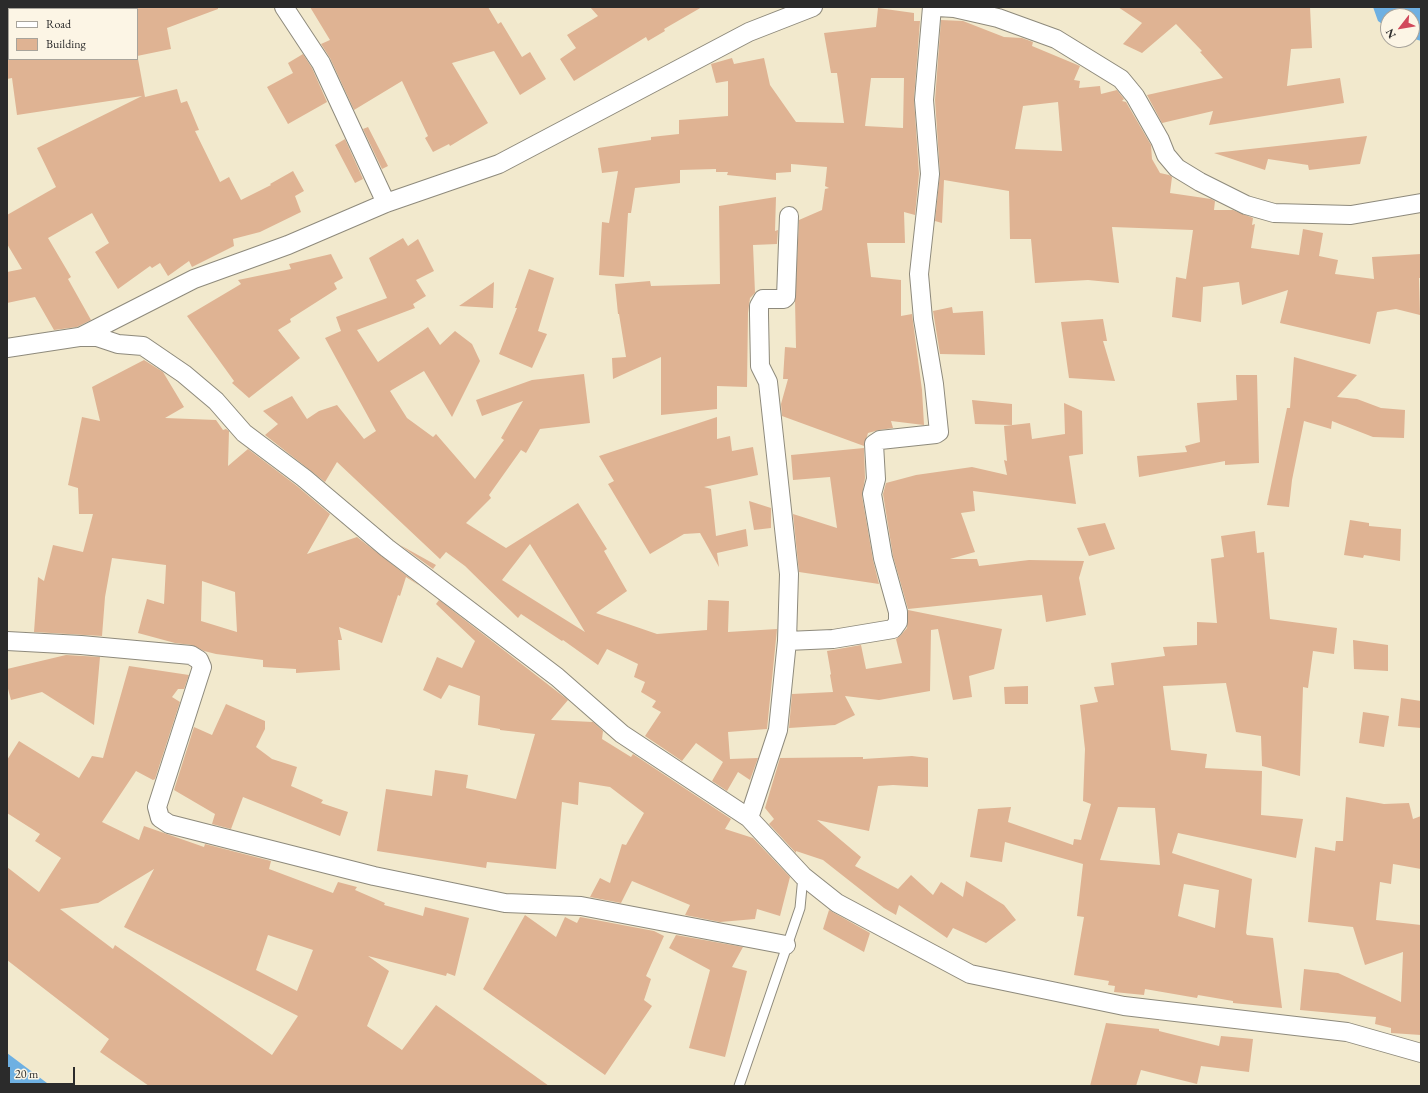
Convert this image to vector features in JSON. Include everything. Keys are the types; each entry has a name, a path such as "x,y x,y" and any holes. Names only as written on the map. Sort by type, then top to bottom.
{"street":[{"path":"284,7 321,63 386,203"},
{"path":"79,337 194,279 288,245 386,203 500,164 749,32 813,7"},
{"path":"788,641 832,638 893,629 898,622 898,612 883,558 872,494 876,479 874,444 880,440 936,434 939,432 934,384 923,319 920,274 930,174 924,100 932,7"},
{"path":"937,7 954,8 998,18 1056,39 1121,79 1135,96 1160,140 1166,155 1177,168 1200,182 1246,205 1274,213 1351,215 1421,204"},
{"path":"749,818 778,730 788,641 789,574 768,382 760,366 759,306 763,299 784,299 786,297 789,216"},
{"path":"7,348 79,337 96,337 118,344 143,346 184,374 216,401 244,433 304,478 387,548 556,677 622,734 749,818 803,876 837,903 970,974 1124,1006 1346,1032 1421,1053"},
{"path":"7,641 81,645 184,654 191,655 199,660 202,667 157,807 160,818 169,824 374,876 505,903 581,906 786,945"}],"lane":[{"path":"739,1086 761,1026 786,945 800,908 803,876"}],"water":[{"path":"1373,7 1421,7 1421,41 1420,8 1380,8 1380,22 1378,21"},
{"path":"7,1053 51,1086 7,1086"}],"building":[{"path":"218,7 218,9 167,28 171,49 138,56 137,8"},
{"path":"310,7 488,7 498,24 501,22 522,57 530,52 546,79 520,95 494,51 452,63 488,123 450,146 449,144 433,152 425,138 428,136 402,81 354,110 330,58 321,44 330,40"},
{"path":"590,7 702,7 664,29 665,31 648,41 646,37 574,81 560,59 576,48 567,35 598,16"},
{"path":"1118,7 1310,7 1312,48 1291,49 1287,86 1340,78 1344,103 1209,125 1213,111 1162,123 1147,95 1223,78 1200,52 1202,51 1176,24 1142,53 1123,44 1142,23"},
{"path":"878,8 914,13 914,21 920,21 914,99 919,174 915,215 904,212 905,243 867,243 871,277 901,280 901,316 912,314 922,390 924,425 891,421 893,428 868,433 864,446 782,416 781,404 788,379 783,379 785,347 796,348 795,300 799,220 822,210 825,189 829,188 825,186 827,167 791,164 791,172 776,173 776,180 727,175 728,172 716,172 716,169 680,170 680,183 635,188 631,213 628,213 624,277 599,275 602,222 609,223 618,171 602,173 598,148 651,140 651,137 679,134 679,120 728,116 728,81 716,83 711,64 732,58 734,64 764,58 770,85 796,122 844,123 837,73 831,73 824,33 876,27","holes":["871,78 904,78 903,128 865,126"]},
{"path":"941,20 963,21 1004,37 1022,38 1033,42 1032,46 1080,66 1074,80 1080,81 1079,88 1100,86 1101,94 1117,90 1124,99 1122,101 1126,102 1151,145 1152,159 1160,173 1172,177 1170,193 1211,199 1215,201 1214,210 1233,210 1253,218 1252,225 1255,224 1251,248 1299,255 1303,229 1323,233 1319,256 1338,260 1335,274 1374,279 1372,257 1421,254 1421,278 1419,278 1420,315 1396,309 1377,312 1370,344 1280,323 1288,290 1242,305 1239,282 1203,287 1201,322 1172,317 1176,277 1186,279 1193,230 1112,227 1119,283 1088,280 1035,283 1031,239 1010,239 1009,191 944,180 942,223 935,221 940,173 935,100","holes":["1058,102 1062,151 1015,149 1023,106"]},
{"path":"303,54 312,68 327,102 288,124 267,87 293,73 288,63"},
{"path":"7,59 138,59 145,97 177,89 181,103 187,101 199,130 195,131 220,182 229,177 241,200 271,185 270,184 293,171 304,191 295,196 301,212 260,232 233,239 234,246 192,267 189,261 168,276 160,263 152,268 150,266 118,289 95,252 109,243 92,213 48,238 71,277 68,279 91,320 77,327 54,330 35,297 7,303 7,272 22,269 7,244 7,215 56,187 37,148 142,96 17,115 12,78 7,79"},
{"path":"368,127 388,166 382,169 363,129"},
{"path":"1367,136 1360,164 1309,170 1308,165 1268,159 1265,170 1214,153"},
{"path":"345,139 363,179 355,183 335,145"},
{"path":"776,197 775,231 778,230 777,244 753,245 755,293 750,298 748,313 747,387 717,386 717,409 661,415 661,357 613,379 612,358 626,357 618,314 615,284 650,281 651,286 720,284 719,206"},
{"path":"403,238 408,246 418,239 434,271 416,280 426,296 413,304 415,308 357,330 378,362 428,327 440,345 455,331 472,344 480,361 452,417 424,371 390,391 407,418 433,437 436,434 475,479 504,440 501,438 523,401 482,416 476,400 532,380 584,374 590,423 540,429 526,453 521,450 489,495 491,498 466,523 506,548 578,503 607,549 604,551 627,591 596,613 657,634 707,630 708,600 729,601 728,632 777,629 767,729 728,732 730,759 758,758 750,780 738,772 727,791 712,781 723,762 696,743 682,761 645,736 661,712 652,707 656,701 641,692 645,682 634,677 638,664 607,649 598,665 563,640 562,641 521,614 518,618 465,566 446,552 440,559 337,462 325,482 265,435 278,424 263,411 292,396 307,419 319,411 337,405 364,439 376,431 325,338 341,331 336,317 387,298 369,258","holes":["530,544 585,632 502,580"]},
{"path":"331,254 343,278 334,283 337,289 290,319 291,322 278,330 300,358 249,398 232,383 234,381 187,316 241,284 238,280 291,269 289,264"},
{"path":"529,269 554,278 538,331 547,334 532,368 499,354 517,308 515,308"},
{"path":"494,282 493,308 459,306"},
{"path":"952,307 953,313 983,311 985,355 940,354 933,311"},
{"path":"1103,319 1107,341 1103,341 1115,381 1069,378 1061,322"},
{"path":"1294,357 1357,375 1337,397 1357,399 1381,408 1405,410 1404,438 1373,437 1332,421 1331,429 1304,421 1292,480 1289,507 1267,505 1287,408 1290,408"},
{"path":"144,360 163,372 184,407 165,418 216,420 223,430 226,429 229,431 228,466 248,449 297,486 330,514 307,554 357,537 420,586 406,577 400,596 398,595 382,643 339,627 342,640 338,640 340,670 296,673 296,669 263,667 263,660 216,654 204,651 192,645 175,643 138,633 147,599 164,604 166,565 112,558 105,597 102,636 34,632 38,577 44,581 53,545 83,552 93,514 79,514 78,488 68,485 82,417 100,421 92,387","holes":["202,581 235,592 237,632 201,621"]},
{"path":"1236,375 1257,375 1259,463 1225,465 1225,461 1139,477 1137,456 1187,452 1185,446 1200,442 1197,403 1237,400"},
{"path":"972,400 1012,404 1012,425 975,424"},
{"path":"1064,403 1082,411 1083,454 1069,456 1076,504 973,491 975,511 961,513 975,552 950,559 977,559 979,566 1029,560 1084,561 1079,578 1086,615 1046,622 1042,595 908,609 893,556 883,494 886,483 916,475 972,467 1007,475 1004,460 1007,461 1004,426 1030,423 1032,439 1065,434"},
{"path":"717,417 717,439 730,436 732,451 753,447 758,475 704,487 711,489 716,536 746,529 748,546 717,553 719,567 700,533 684,534 650,554 608,484 614,481 599,456"},
{"path":"864,448 865,478 862,496 873,560 879,584 799,572 793,514 837,528 830,477 793,480 791,455"},
{"path":"749,501 771,508 771,528 754,530"},
{"path":"1350,520 1369,523 1369,526 1401,529 1400,561 1364,555 1363,558 1344,555"},
{"path":"1105,523 1115,549 1089,556 1077,528"},
{"path":"1255,531 1257,553 1264,552 1270,619 1337,628 1334,654 1313,651 1308,688 1303,687 1300,776 1262,766 1261,736 1236,732 1226,683 1163,686 1171,750 1207,754 1205,768 1262,771 1261,815 1303,819 1296,858 1178,833 1172,853 1252,879 1246,933 1247,935 1273,938 1282,1008 1233,1003 1233,1001 1198,995 1197,998 1145,989 1144,995 1114,992 1115,986 1108,985 1109,981 1074,975 1084,917 1077,916 1083,864 1005,842 1002,862 970,857 978,809 1011,807 1008,822 1073,845 1074,839 1081,840 1091,804 1083,801 1085,749 1080,705 1098,702 1094,687 1114,685 1111,663 1165,656 1163,647 1197,645 1197,622 1217,623 1211,559 1224,557 1221,536","holes":["1118,807 1155,808 1160,865 1100,860","1184,884 1219,890 1215,928 1178,916"]},
{"path":"400,545 436,565 433,569"},
{"path":"439,600 568,700 551,720 593,722 603,731 602,739 631,757 633,754 731,819 725,829 753,838 790,877 780,916 757,909 755,919 720,922 685,915 690,905 632,881 621,903 590,897 600,878 610,883 622,844 626,845 644,813 610,787 579,782 578,805 562,802 556,869 487,862 486,868 377,851 386,789 432,796 435,770 468,775 466,788 516,799 535,734 500,730 478,725 480,696 449,685 441,699 423,690 437,657 462,668 475,641 436,604"},
{"path":"908,610 1002,629 994,669 969,676 972,697 953,700 938,629 931,630 930,691 879,700 845,696 855,715 835,725 789,728 792,694 833,692 827,651 861,645 866,669 902,663 896,639 907,628"},
{"path":"1353,640 1388,645 1388,671 1354,669"},
{"path":"66,655 100,657 94,725 42,692 11,700 7,685 7,669"},
{"path":"129,666 189,675 184,689 178,689 172,697 180,702 155,779 153,780 136,771 102,822 139,840 144,826 204,847 205,844 271,861 269,869 333,893 338,882 357,887 355,890 385,903 384,905 423,916 425,907 469,918 455,976 447,973 446,976 368,956 389,971 367,1026 402,1050 436,1005 549,1086 149,1086 100,1052 109,1039 7,960 7,867 39,892 61,858 35,841 40,834 7,813 7,760 19,741 79,778 92,756 103,758","holes":["154,869 124,927 298,1016 272,1055 115,945 113,949 60,909 98,903","268,935 313,950 297,991 256,970"]},
{"path":"1028,686 1028,704 1005,704 1004,687"},
{"path":"1401,698 1421,701 1421,728 1398,726"},
{"path":"226,704 265,721 265,729 256,747 272,759 297,767 291,786 323,800 321,803 348,812 340,836 243,797 231,829 212,824 215,814 174,790 194,727 212,735"},
{"path":"1363,712 1389,716 1384,747 1359,743"},
{"path":"912,756 928,758 928,787 893,785 878,786 869,831 817,820 861,857 855,866 898,889 911,875 933,895 941,882 963,897 966,881 1004,905 1016,920 986,943 953,928 947,938 899,905 896,915 884,908 823,860 796,851 796,853 769,824 774,819 765,808 780,758 863,757 863,759"},
{"path":"1346,797 1384,804 1409,803 1413,819 1421,816 1421,869 1393,864 1391,884 1380,882 1376,920 1421,925 1421,1035 1391,1033 1391,1028 1375,1024 1376,1017 1300,1010 1304,969 1338,973 1401,1002 1403,952 1365,965 1353,927 1308,922 1315,847 1335,851 1336,841 1343,841"},
{"path":"829,910 870,933 864,952 823,929"},
{"path":"525,915 556,937 565,917 577,923 580,917 654,931 664,936 646,976 651,979 644,1000 652,1006 605,1075 483,989"},
{"path":"676,935 743,947 732,967 747,971 725,1057 689,1048 710,970 669,948"},
{"path":"1106,1023 1159,1029 1159,1031 1219,1046 1221,1036 1253,1039 1249,1072 1201,1066 1197,1084 1141,1070 1136,1086 1090,1086"}]}
